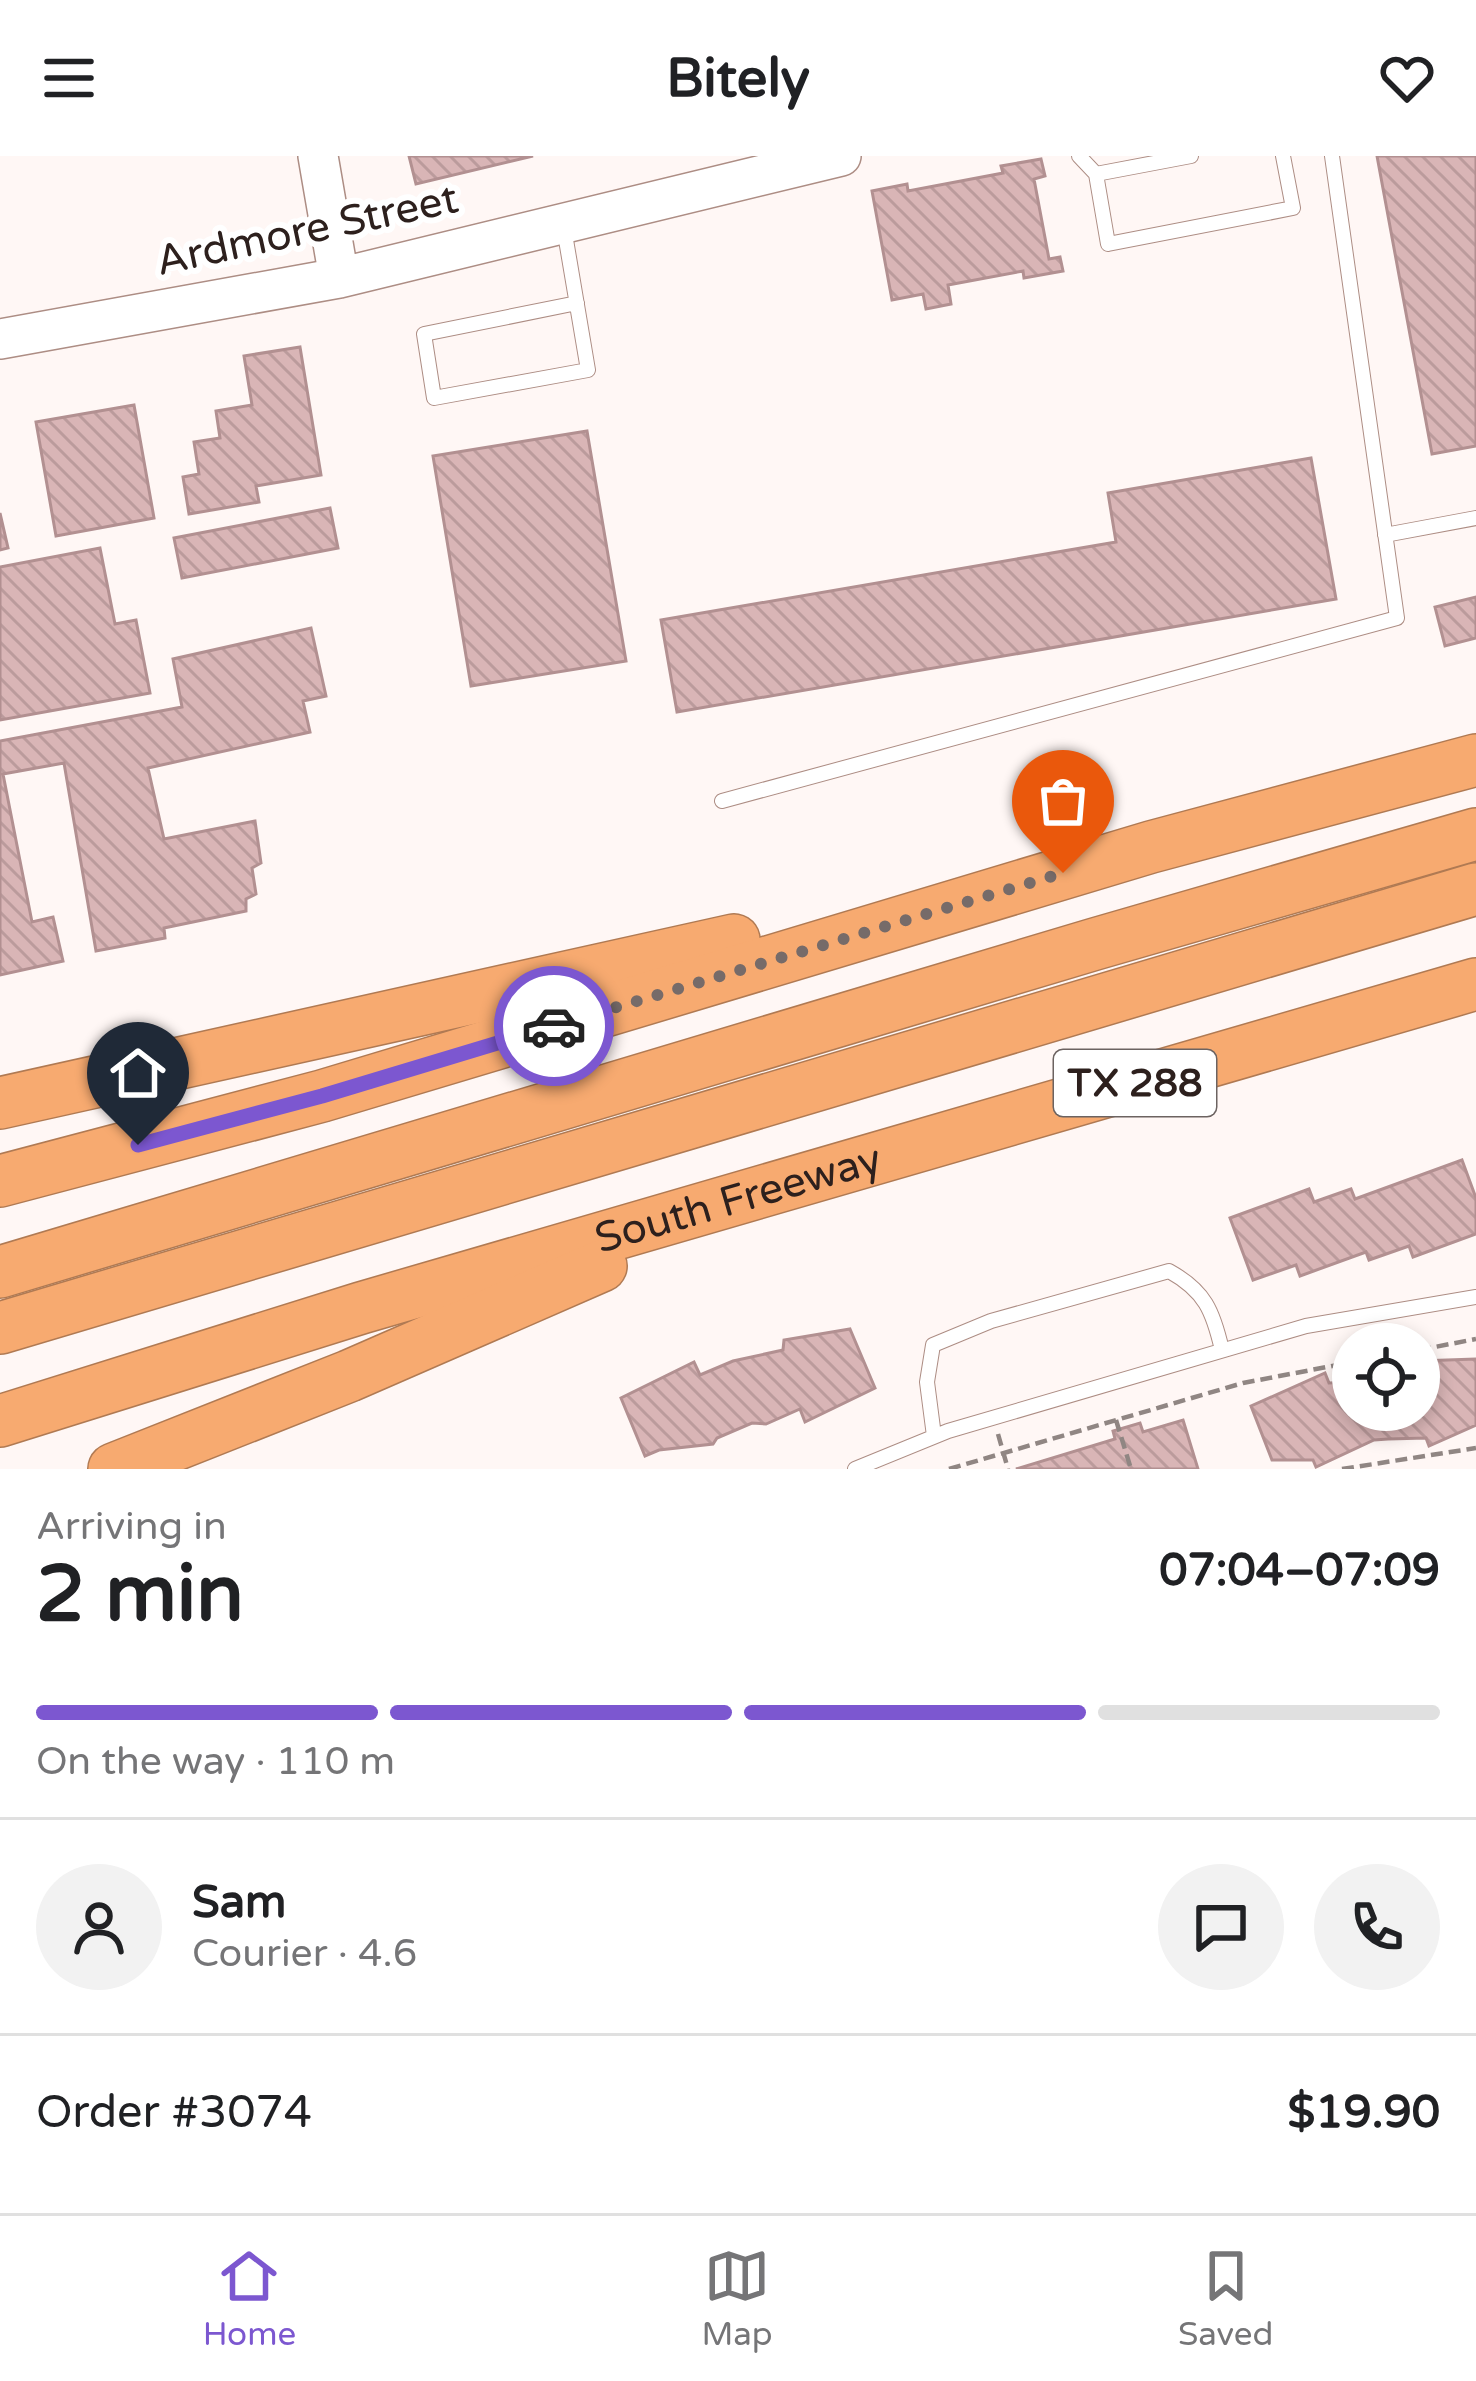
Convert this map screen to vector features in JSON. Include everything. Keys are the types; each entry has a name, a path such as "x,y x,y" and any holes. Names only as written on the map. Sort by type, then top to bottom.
{"highway":[{"path":"0,1181 322,1096 1150,847 1476,760"},
{"path":"0,1272 1476,834"},
{"path":"0,1103 1150,847"},
{"path":"0,1328 1476,889"},
{"name":"South Freeway","path":"0,1421 339,1314 1476,984"},
{"path":"114,1469 349,1376 794,1182"}],"street":[{"path":"318,156 339,278"},
{"name":"Ardmore Street","path":"0,339 339,278 841,156"}],"lane":[{"path":"1079,156 1096,174 1108,244 1292,208 1283,156"},
{"path":"1096,174 1191,156"},
{"path":"722,801 1396,618 1332,156"},
{"path":"563,224 577,303 588,370 434,398 424,334 577,303"},
{"path":"1385,535 1476,518"},
{"path":"934,1436 928,1382 933,1346 991,1321 1169,1271 1193,1285 1204,1300 1214,1316 1222,1350"},
{"path":"855,1469 934,1436 1306,1326 1476,1297"}],"path":[{"path":"1440,1346 1476,1339"},
{"path":"950,1469 1243,1383 1332,1366"},
{"path":"994,1417 1008,1469"},
{"path":"1116,1420 1131,1469"},
{"path":"1342,1469 1476,1448"}],"building":[{"path":"409,156 533,156 416,184"},
{"path":"1377,156 1476,156 1476,446 1432,454"},
{"path":"1041,159 1045,176 1034,179 1049,259 1060,257 1063,271 1024,278 1023,271 948,285 951,304 926,309 923,294 892,300 872,191 907,184 908,191 1003,173 1001,166"},
{"path":"300,347 321,475 256,486 259,502 189,514 183,477 199,474 194,442 220,438 216,411 252,405 244,356"},
{"path":"134,405 154,518 56,536 36,422"},
{"path":"587,431 626,661 471,686 433,456"},
{"path":"1311,458 1336,599 677,712 661,620 1116,542 1108,493"},
{"path":"330,508 338,548 182,578 174,538"},
{"path":"0,513 8,548 0,550"},
{"path":"100,548 115,624 136,620 150,693 0,720 0,567"},
{"path":"1476,597 1476,638 1445,646 1435,607"},
{"path":"311,628 326,696 303,701 310,732 148,768 164,839 255,821 261,863 252,868 256,894 246,899 246,911 164,928 165,938 96,951 64,763 3,774 32,922 53,917 63,961 0,975 0,741 182,707 173,659"},
{"path":"1462,1160 1476,1198 1476,1234 1413,1257 1409,1246 1369,1260 1366,1252 1300,1276 1296,1265 1253,1280 1230,1218 1309,1189 1314,1202 1351,1189 1355,1199"},
{"path":"850,1329 875,1388 805,1422 800,1409 766,1424 752,1423 713,1444 645,1456 621,1398 694,1362 700,1375 733,1361 783,1350 784,1340"},
{"path":"1476,1359 1476,1425 1429,1446 1426,1438 1374,1440 1316,1467 1313,1460 1272,1460 1251,1406 1325,1373 1332,1383 1332,1431 1440,1431 1440,1360"},
{"path":"1183,1420 1198,1469 1016,1469 1115,1439 1113,1431 1140,1423 1143,1432"}],"way so far":[{"path":"554,1026 1063,873"}],"route":[{"path":"138,1145 554,1026"}]}
